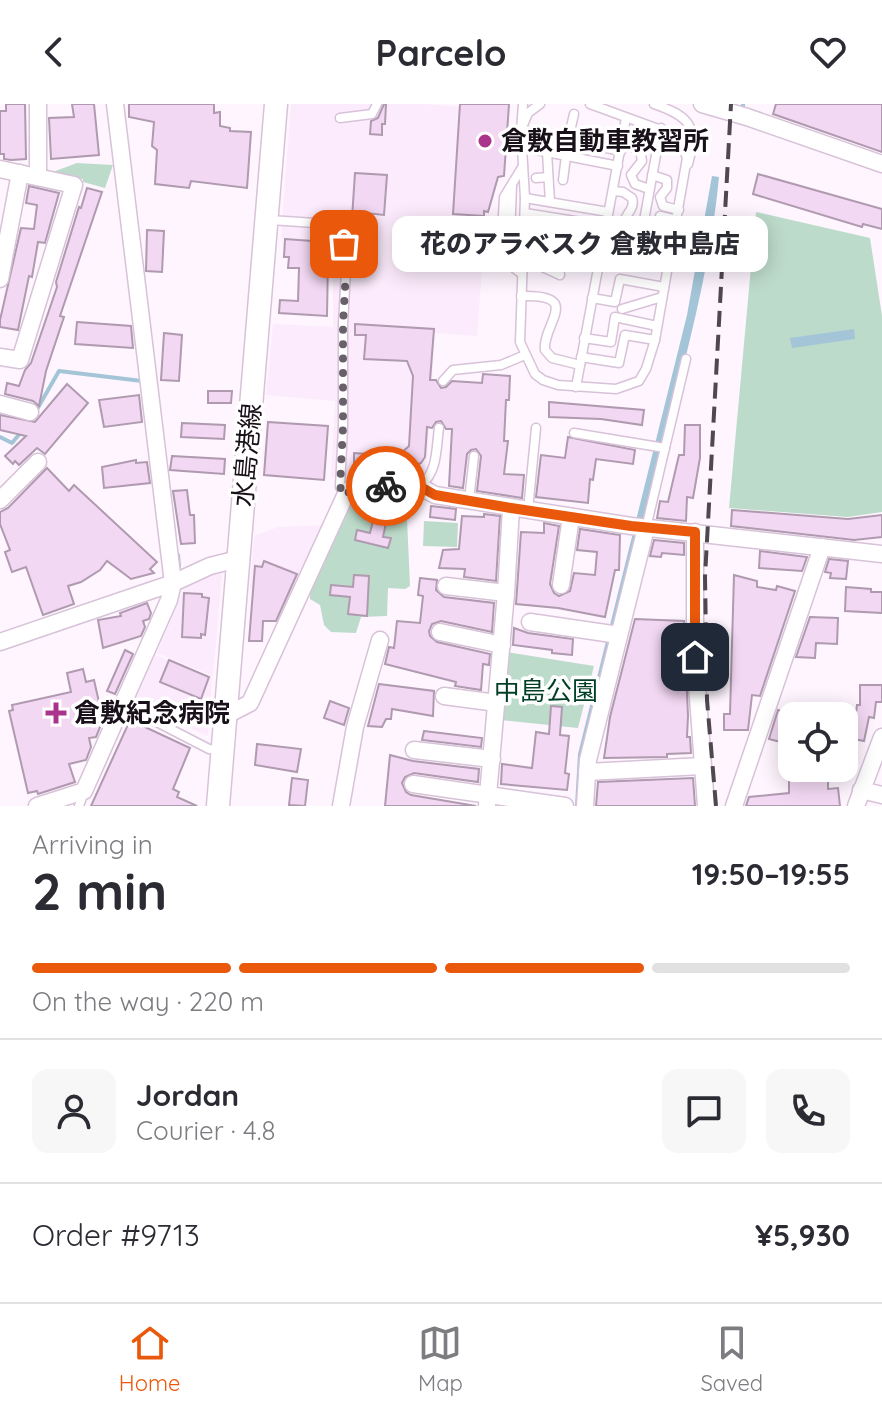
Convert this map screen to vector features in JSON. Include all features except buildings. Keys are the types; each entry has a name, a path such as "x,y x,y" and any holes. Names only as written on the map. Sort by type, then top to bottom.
{"main road":[{"name":"水島港線","path":"218,806 276,104"}],"street":[{"path":"38,104 38,177"},
{"path":"37,806 82,798 126,706 173,583 115,104"},
{"path":"702,104 745,113 882,164"},
{"path":"0,169 74,185 20,360 0,357"},
{"path":"0,279 20,173"},
{"path":"0,404 30,412"},
{"path":"0,500 38,462"},
{"path":"0,474 15,484"},
{"path":"225,716 250,703 345,496 349,490 361,485 419,486 435,495 571,517 882,554"},
{"path":"488,800 511,508"},
{"path":"561,585 571,517"},
{"path":"585,806 587,772 613,634 640,527"},
{"path":"695,532 695,657 706,806"},
{"path":"734,806 822,547"},
{"path":"0,642 173,583 210,566 238,559"},
{"path":"446,586 506,593"},
{"path":"530,622 613,634"},
{"path":"440,632 502,645"},
{"path":"341,806 355,727 380,640"},
{"path":"444,696 497,703"},
{"path":"867,796 882,737"},
{"path":"414,750 492,759"},
{"path":"587,772 702,766"},
{"path":"413,784 488,800 565,806"}],"lane":[{"path":"340,118 372,114 377,104"},
{"path":"521,130 528,113 540,104"},
{"path":"521,105 525,213 520,342 535,374 543,380 576,387 616,389 639,381 655,340 687,158 679,140 661,128 590,104"},
{"path":"654,104 681,114 690,126 694,145 686,171"},
{"path":"568,140 574,114"},
{"path":"576,387 626,118"},
{"path":"637,259 661,128"},
{"path":"521,130 640,150 642,161 631,175 635,184 649,189"},
{"path":"521,147 618,166"},
{"path":"547,152 550,202"},
{"path":"563,180 566,156"},
{"path":"522,274 501,252 504,197 523,166"},
{"path":"652,175 667,180 667,188 660,197 663,206 678,215"},
{"path":"536,178 548,177"},
{"path":"613,191 630,195 633,202 623,228 633,235 656,234 660,216 678,215"},
{"path":"525,198 608,212"},
{"path":"525,213 606,226"},
{"path":"552,230 553,218"},
{"path":"265,220 330,224 340,235 347,253 340,487 345,496"},
{"path":"577,234 579,222"},
{"path":"524,237 667,265"},
{"path":"523,258 560,275 555,243"},
{"path":"592,298 615,302 620,279 663,292"},
{"path":"634,291 638,304"},
{"path":"622,309 663,292"},
{"path":"521,296 549,298 555,307 554,324 546,333 545,350 552,358 619,363 625,335 655,340"},
{"path":"584,338 611,342 615,317 657,326"},
{"path":"443,381 453,370 501,365 525,355"},
{"path":"640,527 659,447 686,359"},
{"path":"419,486 428,479 434,468 439,428"},
{"path":"528,510 536,428"},
{"path":"574,433 659,447"},
{"path":"469,500 474,456"},
{"path":"126,706 209,749 222,751"}],"shaded area":[{"path":"291,104 463,107 473,211 486,213 477,336 435,333 427,462 425,470 418,477 407,481 331,478 335,401 266,395 273,324 333,327 333,262 328,241 281,238"},
{"path":"330,525 294,606 250,588 254,536 278,527"},
{"path":"223,564 213,676 157,653 189,577"},
{"path":"155,655 212,677 208,736 134,703"}],"green space":[{"path":"77,163 113,165 105,188 83,182 83,179 50,173"},
{"path":"756,212 870,238 882,316 882,512 848,517 729,508"},
{"path":"369,494 406,496 410,586 405,589 388,588 387,616 361,617 356,633 331,632 324,625 320,605 310,599 310,593 350,507"},
{"path":"424,521 458,523 457,547 423,546"},
{"name":"中島公園","path":"506,652 594,666 578,728 501,720"}],"water":[{"path":"712,176 719,177 700,296 632,569 583,806 575,806 578,754 687,315"},
{"path":"854,329 855,339 792,348 790,338"}],"waterway":[{"path":"28,425 59,371 142,381"},
{"path":"0,437 12,443 22,431"},
{"path":"178,555 179,566"}],"railway":[{"path":"716,806 707,700 705,577 731,104"}],"way so far":[{"path":"344,244 347,253 340,487 345,496 349,490 361,485 386,486"}],"place":[{"name":"倉敷自動車教習所","path":"485,141"},
{"name":"花のアラベスク 倉敷中島店","path":"344,244"},
{"name":"倉敷紀念病院","path":"56,713"}],"route":[{"path":"386,486 419,486 435,495 511,508 695,532 695,657"}]}
